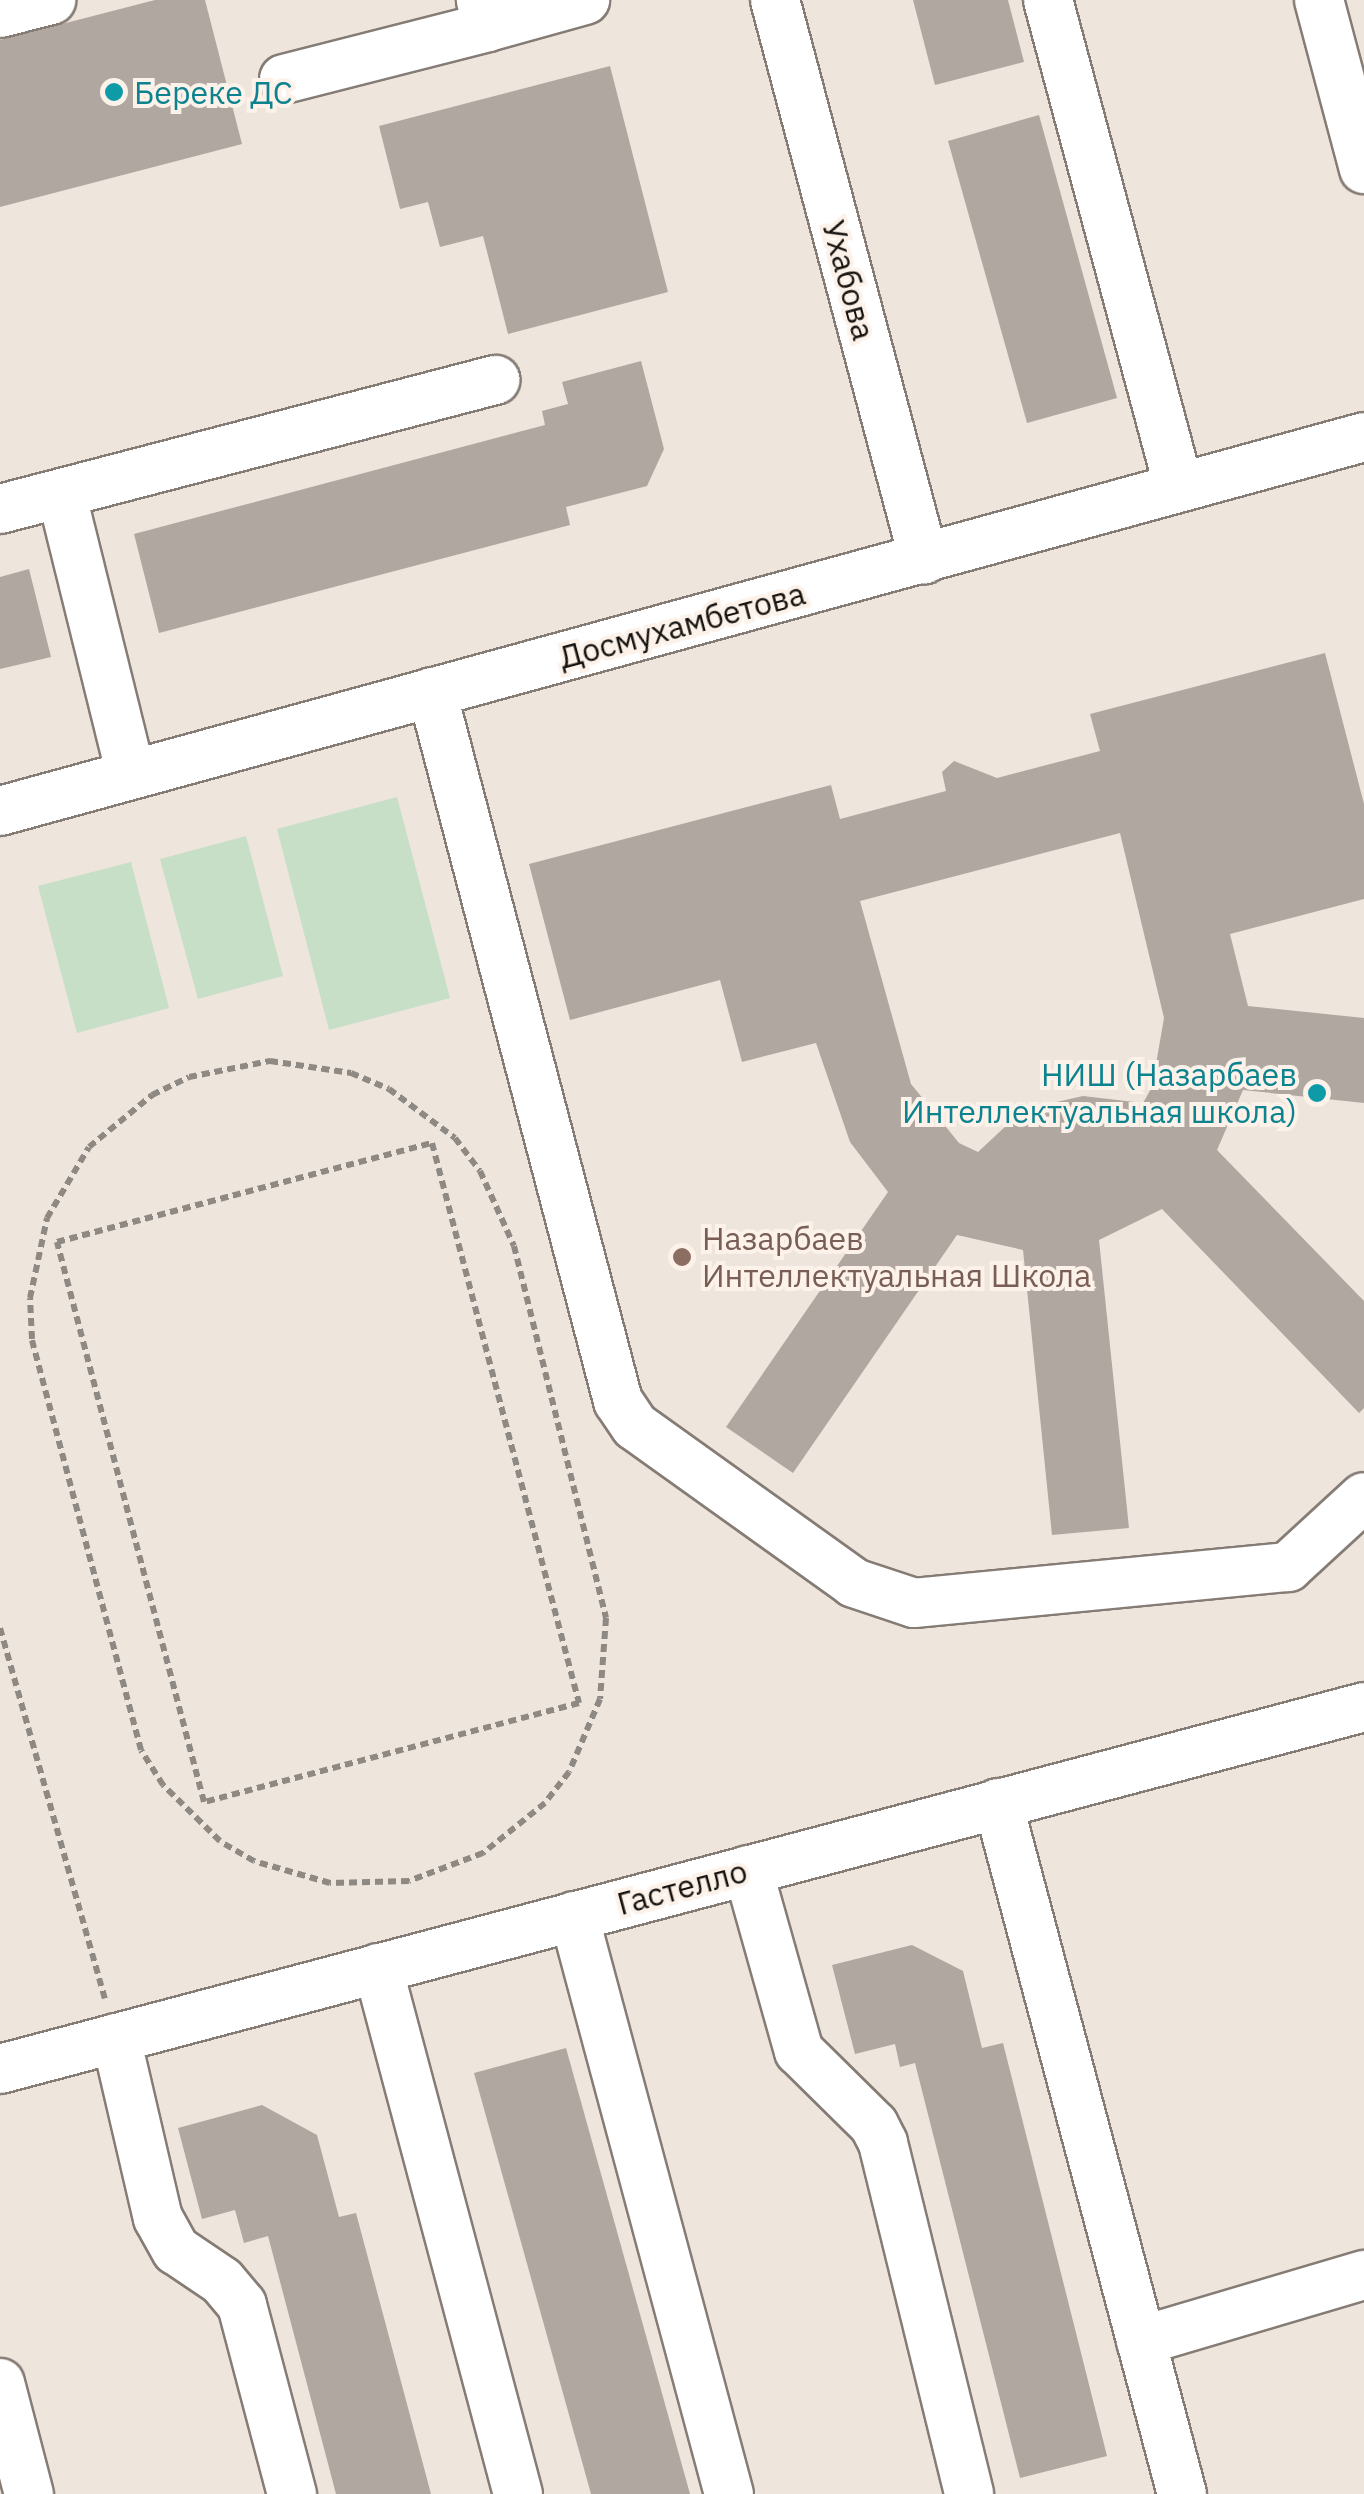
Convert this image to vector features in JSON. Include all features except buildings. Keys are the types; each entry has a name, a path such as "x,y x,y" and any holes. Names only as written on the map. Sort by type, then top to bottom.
{"street":[{"path":"0,13 51,0"},
{"path":"284,79 484,13 585,0"},
{"name":"Ухабова","path":"775,0 924,560"},
{"path":"1048,0 1179,488"},
{"path":"1319,0 1364,169"},
{"path":"0,509 62,496 495,380"},
{"name":"Досмухамбетова","path":"0,811 1364,436"},
{"path":"62,496 131,774"},
{"path":"432,692 618,1401 635,1426 854,1583 914,1603 1288,1567 1364,1497"},
{"name":"Гастелло","path":"0,2069 1364,1706"},
{"path":"998,1803 1182,2494"},
{"path":"748,1870 800,2051 874,2125 882,2142 968,2494"},
{"path":"574,1916 729,2494"},
{"path":"378,1968 518,2494"},
{"path":"116,2038 158,2218 176,2250 222,2281 242,2305 292,2494"},
{"path":"1141,2341 1364,2275"},
{"path":"0,2383 29,2494"}],"path":[{"path":"270,1061 351,1073 424,1111 480,1170 514,1246 606,1618 600,1699 587,1736 545,1803 465,1862 370,1886 292,1876 220,1841 162,1785 141,1750 32,1339 32,1284 47,1218 65,1181 118,1118 189,1077 270,1061"},
{"path":"432,1143 579,1702 204,1802 56,1242 432,1143"},
{"path":"0,1628 116,2038"}],"green space":[{"path":"397,797 450,998 329,1030 277,829"},
{"path":"246,836 283,976 198,999 160,859"},
{"path":"131,862 169,1008 77,1033 38,886"}],"place":[{"name":"Береке ДС","path":"114,92"},
{"name":"НИШ (Назарбаев Интеллектуальная школа)","path":"1317,1093"},
{"name":"Назарбаев Интеллектуальная Школа","path":"682,1257"}]}
